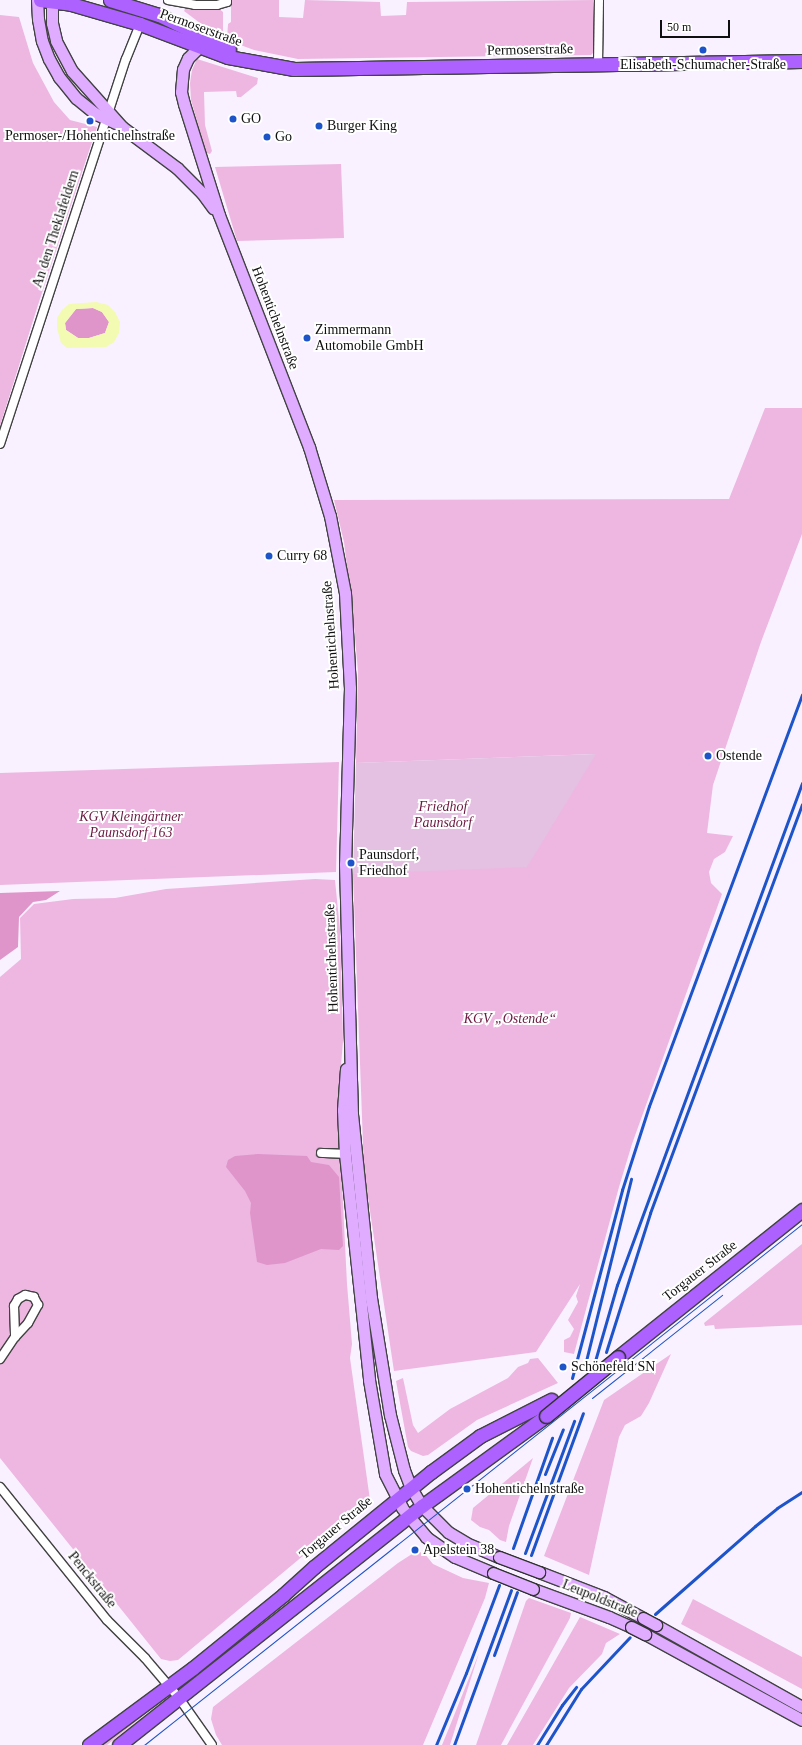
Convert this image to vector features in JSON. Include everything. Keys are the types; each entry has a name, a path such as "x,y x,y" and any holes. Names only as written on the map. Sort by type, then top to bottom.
{"main road":[{"name":"Permoserstraße","path":"45,0 71,4 140,24 228,57 301,69 802,61"},
{"name":"Hohentichelnstraße","path":"45,0 56,41 63,58 108,116 177,168 202,193 218,215"},
{"name":"Permoserstraße","path":"110,0 159,15 258,63"},
{"name":"Hohentichelnstraße","path":"200,46 188,58 183,68 181,92 218,215 309,447 330,516 345,593 350,688 344,864 349,1051 357,1178 371,1298 390,1415 399,1456 411,1488 422,1506"},
{"name":"Hohentichelnstraße","path":"349,1051 344,1081 343,1110 345,1154 370,1394 385,1474 397,1499"},
{"name":"Torgauer Straße","path":"119,1745 422,1506 546,1416 802,1210"},
{"name":"Torgauer Straße","path":"89,1745 169,1685 283,1595 314,1567 397,1499 480,1436 551,1400 620,1355"},
{"name":"Leupoldstraße","path":"397,1499 408,1517 426,1536 443,1550 493,1573 581,1606 631,1627 802,1720"},
{"name":"Leupoldstraße","path":"422,1506 448,1532 466,1543 604,1597 802,1707"}],"street":[{"path":"168,0 195,6 217,5 227,2 227,0"},
{"path":"598,64 599,0"},
{"name":"An den Theklafeldern","path":"0,444 126,59 140,24"},
{"path":"321,1153 345,1154"},
{"path":"0,1359 15,1337 28,1323 38,1305 34,1297 25,1295 18,1299 14,1306 15,1337"},
{"name":"Penckstraße","path":"0,1487 107,1620 169,1685 212,1745"}],"green space":[{"path":"231,0 279,0 279,17 303,18 305,0 380,2 381,16 406,15 407,2 595,0 594,52 591,55 298,59 254,50 227,40 228,24 231,22"},
{"path":"186,7 218,8 223,12 223,36 208,29 184,11"},
{"path":"0,15 19,17 33,63 54,102 70,120 97,127 37,308 0,426"},
{"path":"197,59 258,78 257,84 241,97 237,97 236,91 204,92 205,125 212,151 210,154 206,153 191,100 190,83 192,70"},
{"path":"341,164 344,238 237,241 215,167"},
{"name":"KGV „Ostende“","path":"765,408 802,408 802,534 761,642 713,785 707,833 733,836 725,852 714,859 709,872 711,883 722,894 632,1144 574,1354 564,1352 564,1340 570,1337 574,1329 568,1320 578,1302 576,1296 580,1284 536,1352 394,1371 364,1171 353,874 397,872 595,754 356,763 358,672 353,614 344,542 334,500 729,499"},
{"name":"Friedhof Paunsdorf","path":"596,754 527,867 353,874 356,763"},
{"name":"KGV Kleingärtner Paunsdorf 163","path":"339,762 336,872 0,885 0,773"},
{"path":"315,879 335,880 340,930 343,1041 338,1103 347,1284 352,1344 350,1358 370,1500 178,1660 170,1661 161,1659 0,1458 0,977 21,959 20,918 34,904 73,899 115,898 166,889"},
{"path":"802,1244 802,1325 715,1329 714,1325 705,1326 704,1323"},
{"path":"671,1354 649,1403 641,1416 625,1425 619,1437 589,1575 544,1556 604,1400"},
{"path":"538,1358 558,1383 477,1420 428,1455 423,1456 411,1451 408,1447 396,1381 403,1378 413,1425 418,1433 450,1409 508,1378 518,1367 528,1363 530,1359"},
{"path":"533,1458 509,1526 506,1542 500,1540 489,1530 480,1527 471,1520 473,1508"},
{"path":"419,1552 424,1553 433,1564 463,1578 489,1583 485,1598 423,1745 222,1745 216,1735 211,1719 213,1707 398,1563 412,1554"},
{"path":"529,1598 571,1613 570,1618 501,1745 476,1745 526,1601"},
{"path":"693,1599 802,1657 802,1689 681,1624"},
{"path":"580,1617 620,1634 606,1643 602,1654 569,1688 533,1745 507,1745"},
{"path":"479,1653 450,1745 442,1745 449,1728"},
{"path":"148,1708 149,1711 107,1745 100,1745"}],"shaded area":[{"path":"96,302 108,305 115,312 120,322 119,333 114,342 106,347 67,348 61,343 57,328 57,318 62,310 69,304","holes":["93,308 102,312 109,322 105,333 89,338 78,338 66,330 65,323 76,309"]},
{"path":"93,308 102,312 109,322 105,333 89,338 78,338 66,330 65,323 76,309"},
{"path":"60,891 46,900 33,902 19,917 18,947 0,960 0,893"},
{"path":"258,1154 307,1156 311,1162 329,1165 339,1177 343,1246 339,1250 321,1249 285,1263 267,1265 257,1262 250,1213 251,1203 245,1191 226,1167 228,1160 235,1156"}],"tram line":[{"path":"144,1745 802,1224"},
{"path":"592,1398 722,1295"}],"railway":[{"path":"572,1378 622,1190 649,1106 802,694"},
{"path":"595,1361 617,1285 802,783"},
{"path":"606,1352 650,1213 802,804"},
{"path":"584,1369 631,1179"},
{"path":"531,1555 583,1413"},
{"path":"525,1553 574,1421"},
{"path":"545,1474 563,1429"},
{"path":"513,1548 552,1438"},
{"path":"655,1614 755,1526 777,1508 802,1492"},
{"path":"436,1745 466,1673 499,1585"},
{"path":"454,1745 511,1590"},
{"path":"494,1655 517,1592"},
{"path":"546,1745 581,1689 630,1637"},
{"path":"537,1745 562,1705 576,1687"}],"place":[{"name":"Elisabeth-Schumacher-Straße","path":"703,50"},
{"name":"GO","path":"233,119"},
{"name":"Permoser-/Hohentichelnstraße","path":"90,121"},
{"name":"Burger King","path":"319,126"},
{"name":"Go","path":"267,137"},
{"name":"Zimmermann Automobile GmbH","path":"307,338"},
{"name":"Curry 68","path":"269,556"},
{"name":"Ostende","path":"708,756"},
{"name":"Paunsdorf, Friedhof","path":"351,863"},
{"name":"Schönefeld SN","path":"563,1367"},
{"name":"Hohentichelnstraße","path":"467,1489"},
{"name":"Apelstein 38","path":"415,1550"}]}
